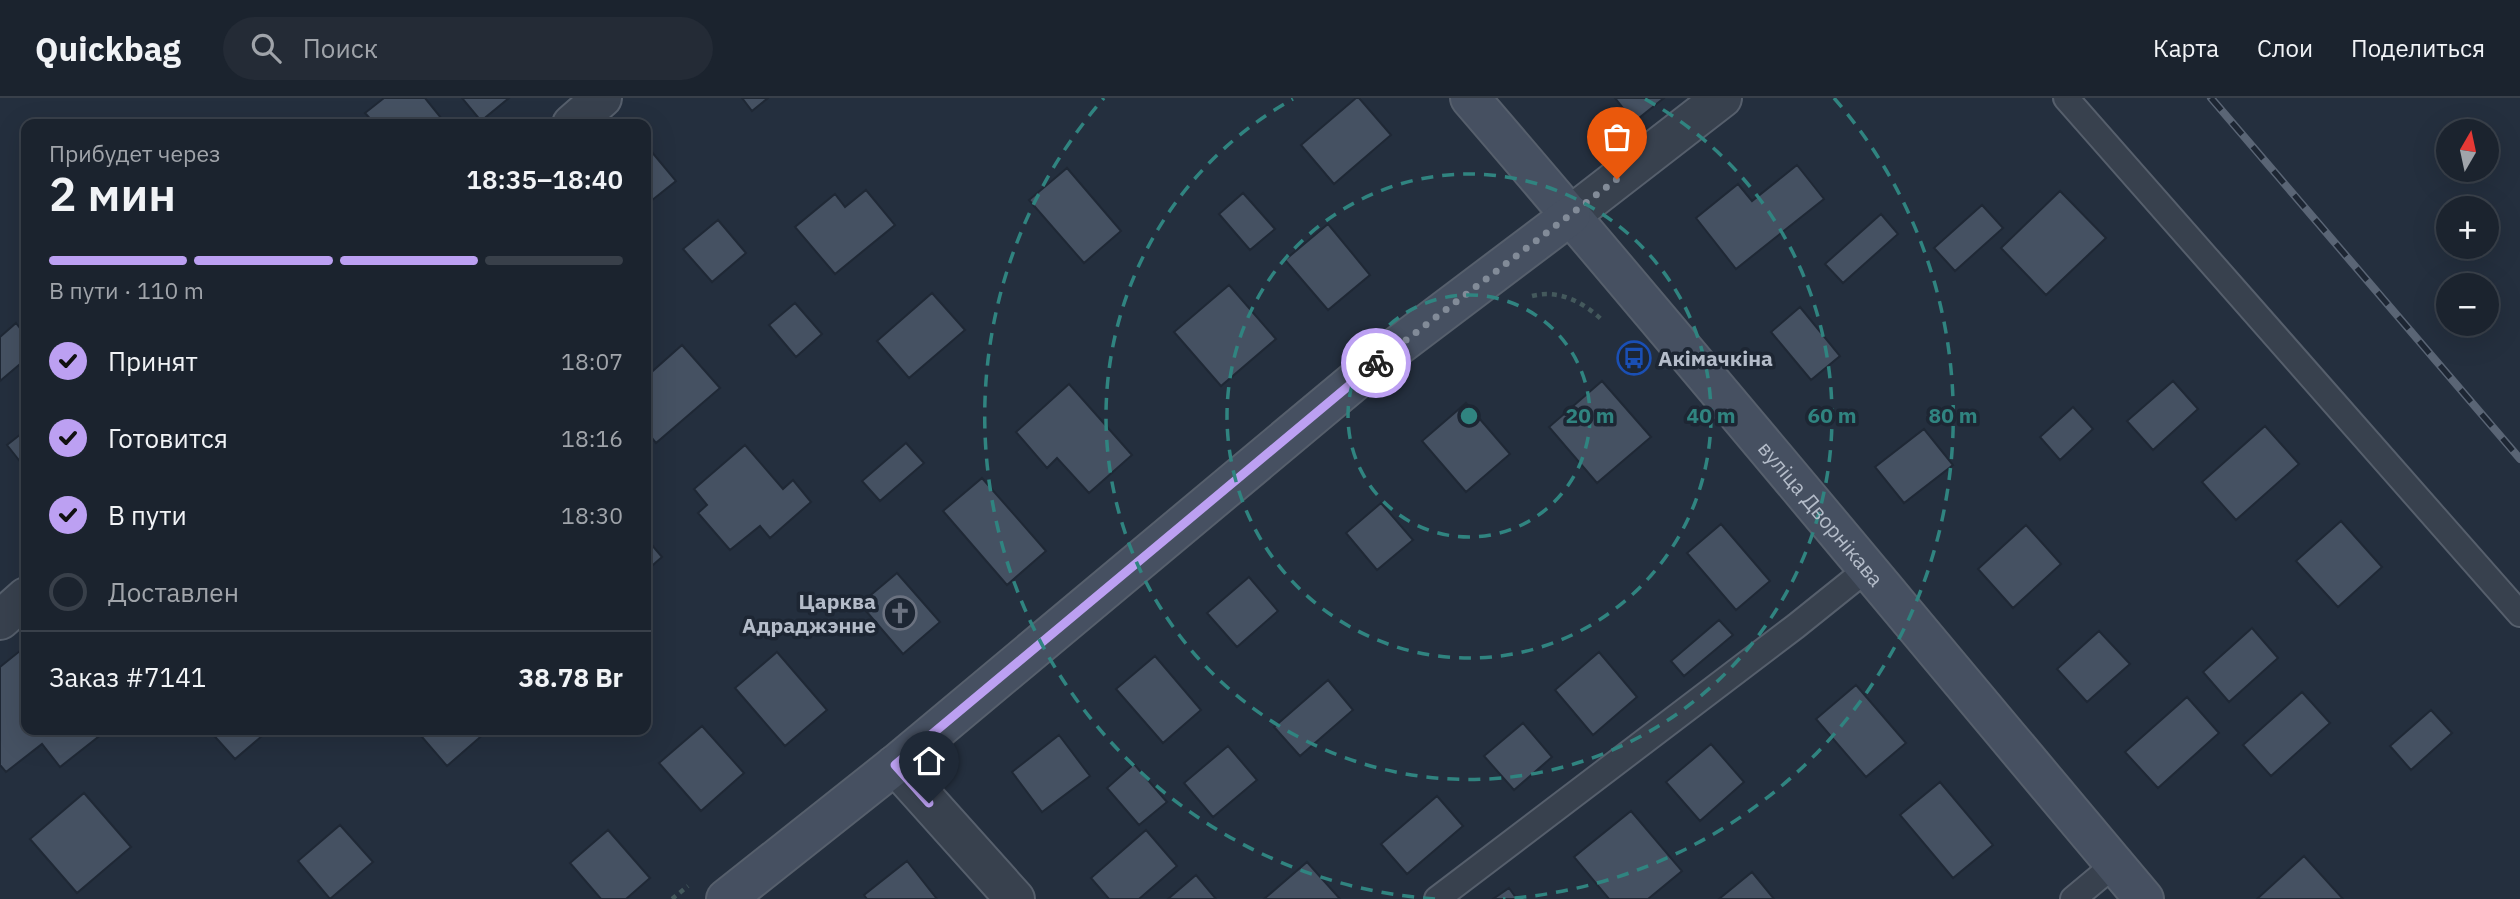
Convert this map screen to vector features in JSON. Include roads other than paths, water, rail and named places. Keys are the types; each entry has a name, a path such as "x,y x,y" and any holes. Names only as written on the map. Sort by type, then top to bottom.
{"main road":[{"name":"вуліца Дворнікава","path":"1470,98 1668,329 2144,899"},
{"path":"726,899 895,765 1387,354 1571,215"}],"street":[{"path":"578,119 602,98"},
{"path":"1571,215 1723,98"},
{"path":"0,620 21,601"},
{"path":"895,765 1015,899"}],"lane":[{"path":"2066,98 2520,614"},
{"path":"1437,899 1797,626 1867,569"},
{"path":"2073,899 2115,864"}],"railway":[{"path":"2211,98 2520,459"}],"place":[{"name":"Акімачкіна","path":"1634,358"},
{"name":"Царква Адраджэнне","path":"900,613"}]}
